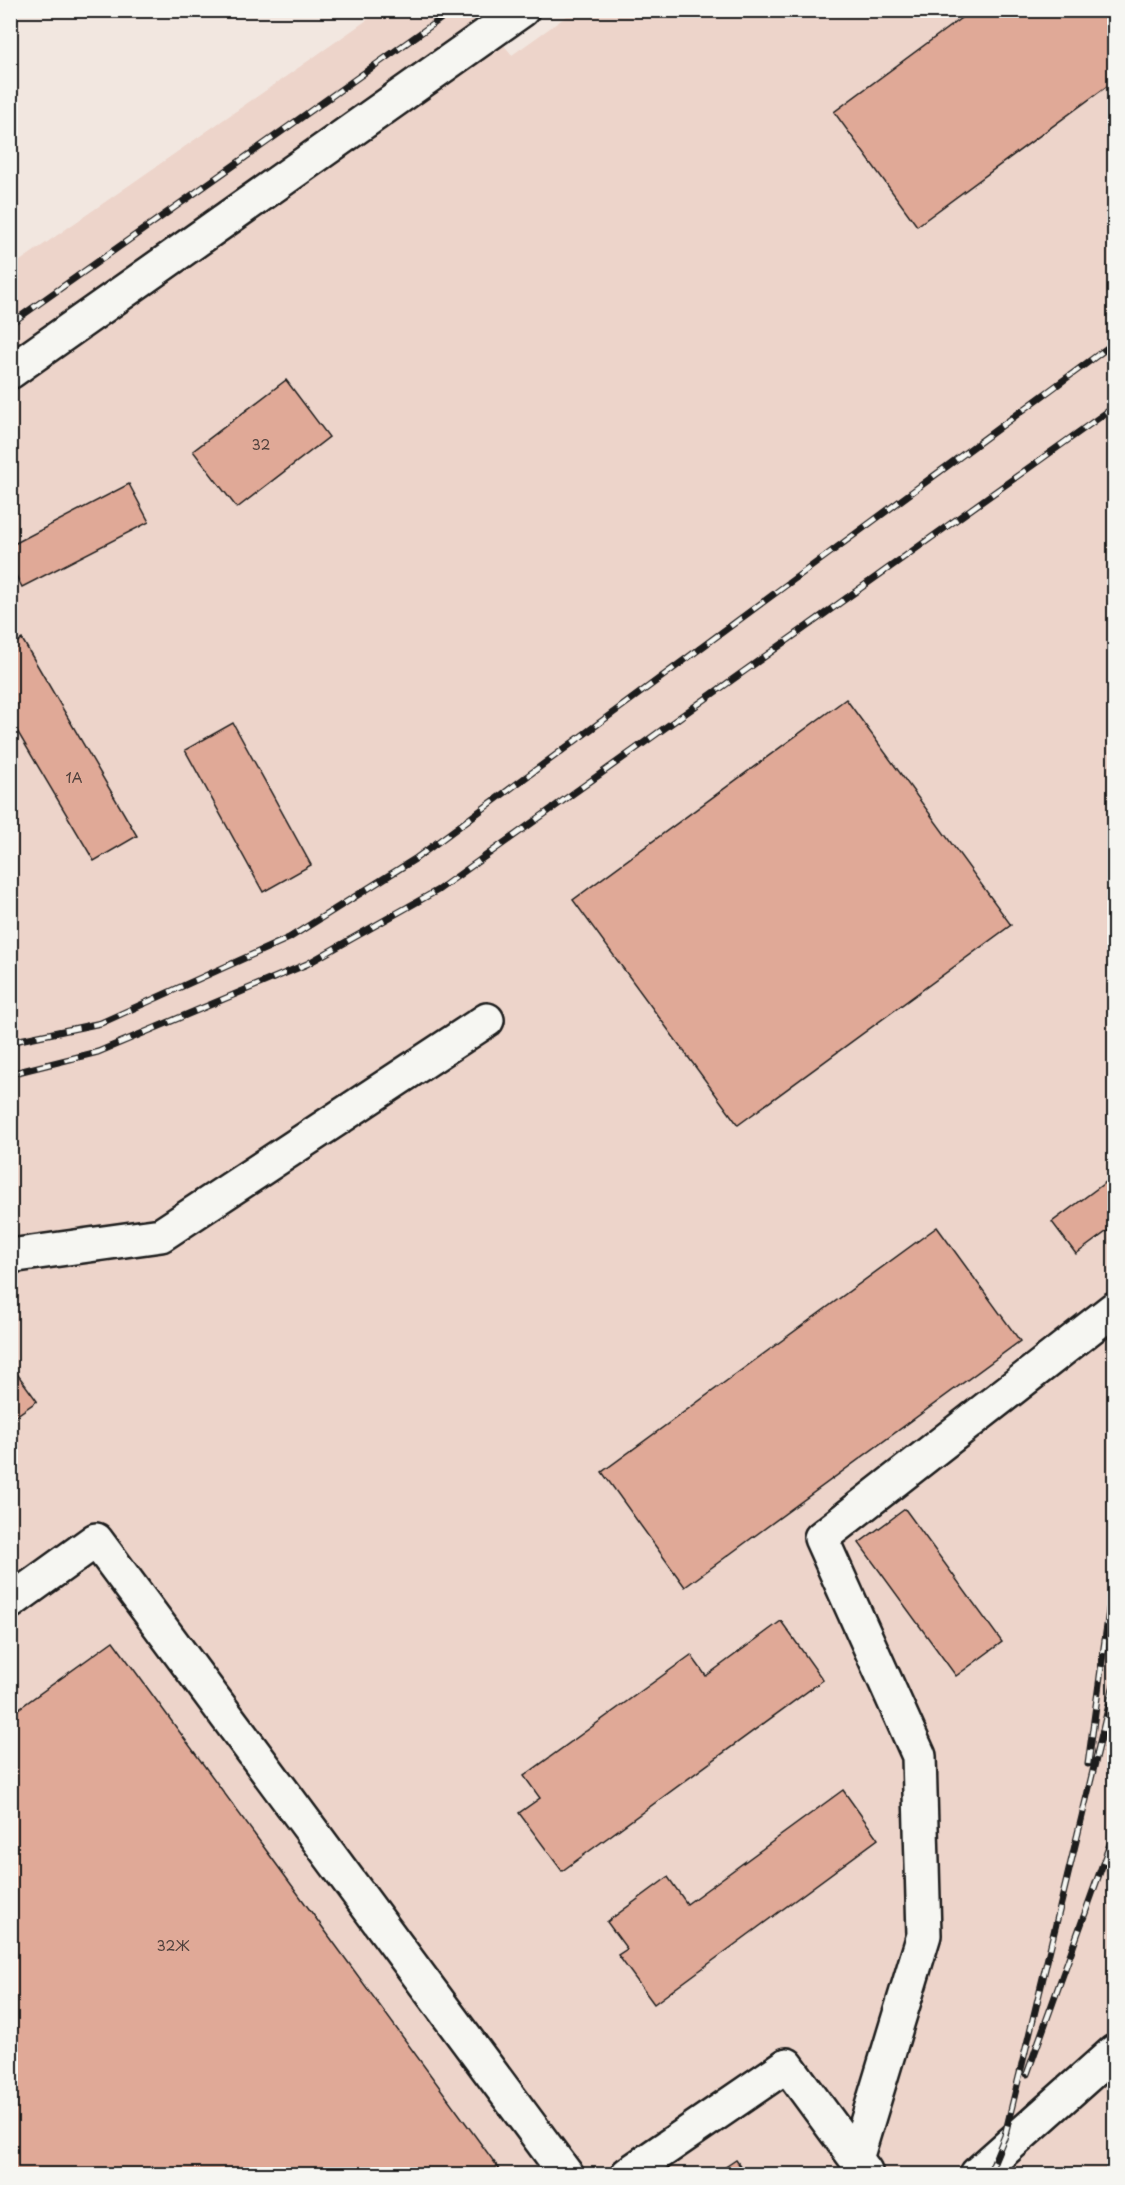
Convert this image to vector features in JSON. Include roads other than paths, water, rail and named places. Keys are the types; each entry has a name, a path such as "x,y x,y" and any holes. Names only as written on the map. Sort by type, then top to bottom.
{"street":[{"path":"10,372 522,10"},
{"path":"10,1256 160,1235 487,1020"},
{"path":"862,2167 924,1935 919,1756 821,1538 1114,1309"},
{"path":"10,1602 96,1540 566,2175"},
{"path":"977,2175 1114,2052"},
{"path":"628,2175 787,2065 862,2167"}],"railway":[{"path":"10,324 453,10"},
{"path":"10,1042 101,1023 289,938 415,859 1114,343"},
{"path":"10,1074 98,1052 307,964 438,890 1114,407"},
{"path":"1088,1764 1114,1574"},
{"path":"1004,2139 1114,1684"},
{"path":"1027,2074 1114,1833"},
{"path":"989,2174 1006,2133"}]}
